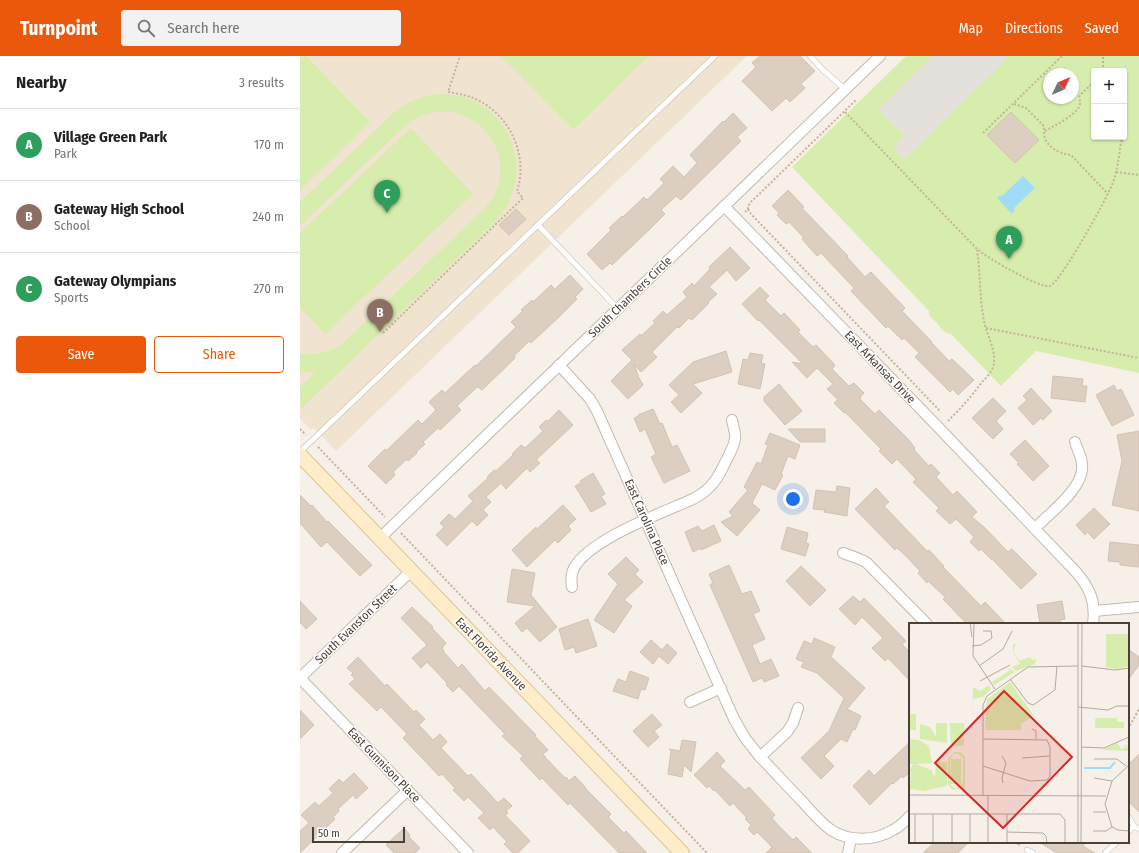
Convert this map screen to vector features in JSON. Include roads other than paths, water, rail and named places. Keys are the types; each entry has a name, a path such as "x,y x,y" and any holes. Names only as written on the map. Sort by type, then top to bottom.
{"street":[{"name":"South Chambers Circle","path":"380,538 880,56"},
{"name":"East Arkansas Drive","path":"724,206 1076,572 1091,594 1094,611 1093,623"},
{"name":"East Carolina Place","path":"559,365 593,403 740,729 760,757 828,827 837,834 851,838"},
{"path":"572,587 571,579 573,569 582,559 608,538 697,496 715,482 720,475 734,445 735,436 732,420"},
{"path":"1034,528 1070,494 1080,479 1082,464 1075,442"},
{"name":"East Florida Avenue","path":"300,453 411,571 682,853"},
{"path":"843,553 866,562 926,623"},
{"name":"South Evanston Street","path":"300,678 411,571"},
{"path":"1094,611 1139,608"},
{"name":"East Gunnison Place","path":"300,678 468,853"},
{"path":"690,702 721,688"},
{"path":"760,757 790,728 798,708"},
{"path":"342,853 408,790"},
{"path":"848,853 851,838 871,838 883,835 897,828 909,817"}],"lane":[{"path":"300,453 715,56"},
{"path":"810,56 824,71 845,89"},
{"path":"538,225 618,309"},
{"path":"1129,818 1136,828"},
{"path":"1105,853 1116,843"},
{"path":"1027,850 1033,853"}],"water":[{"path":"1023,176 1035,188 1014,208 1015,210 1012,214 997,198 1001,195 1002,196"}],"place":[{"name":"Gateway Olympians","path":"387,213"},
{"name":"Village Green Park","path":"1009,259"},
{"name":"Gateway High School","path":"380,332"}]}
